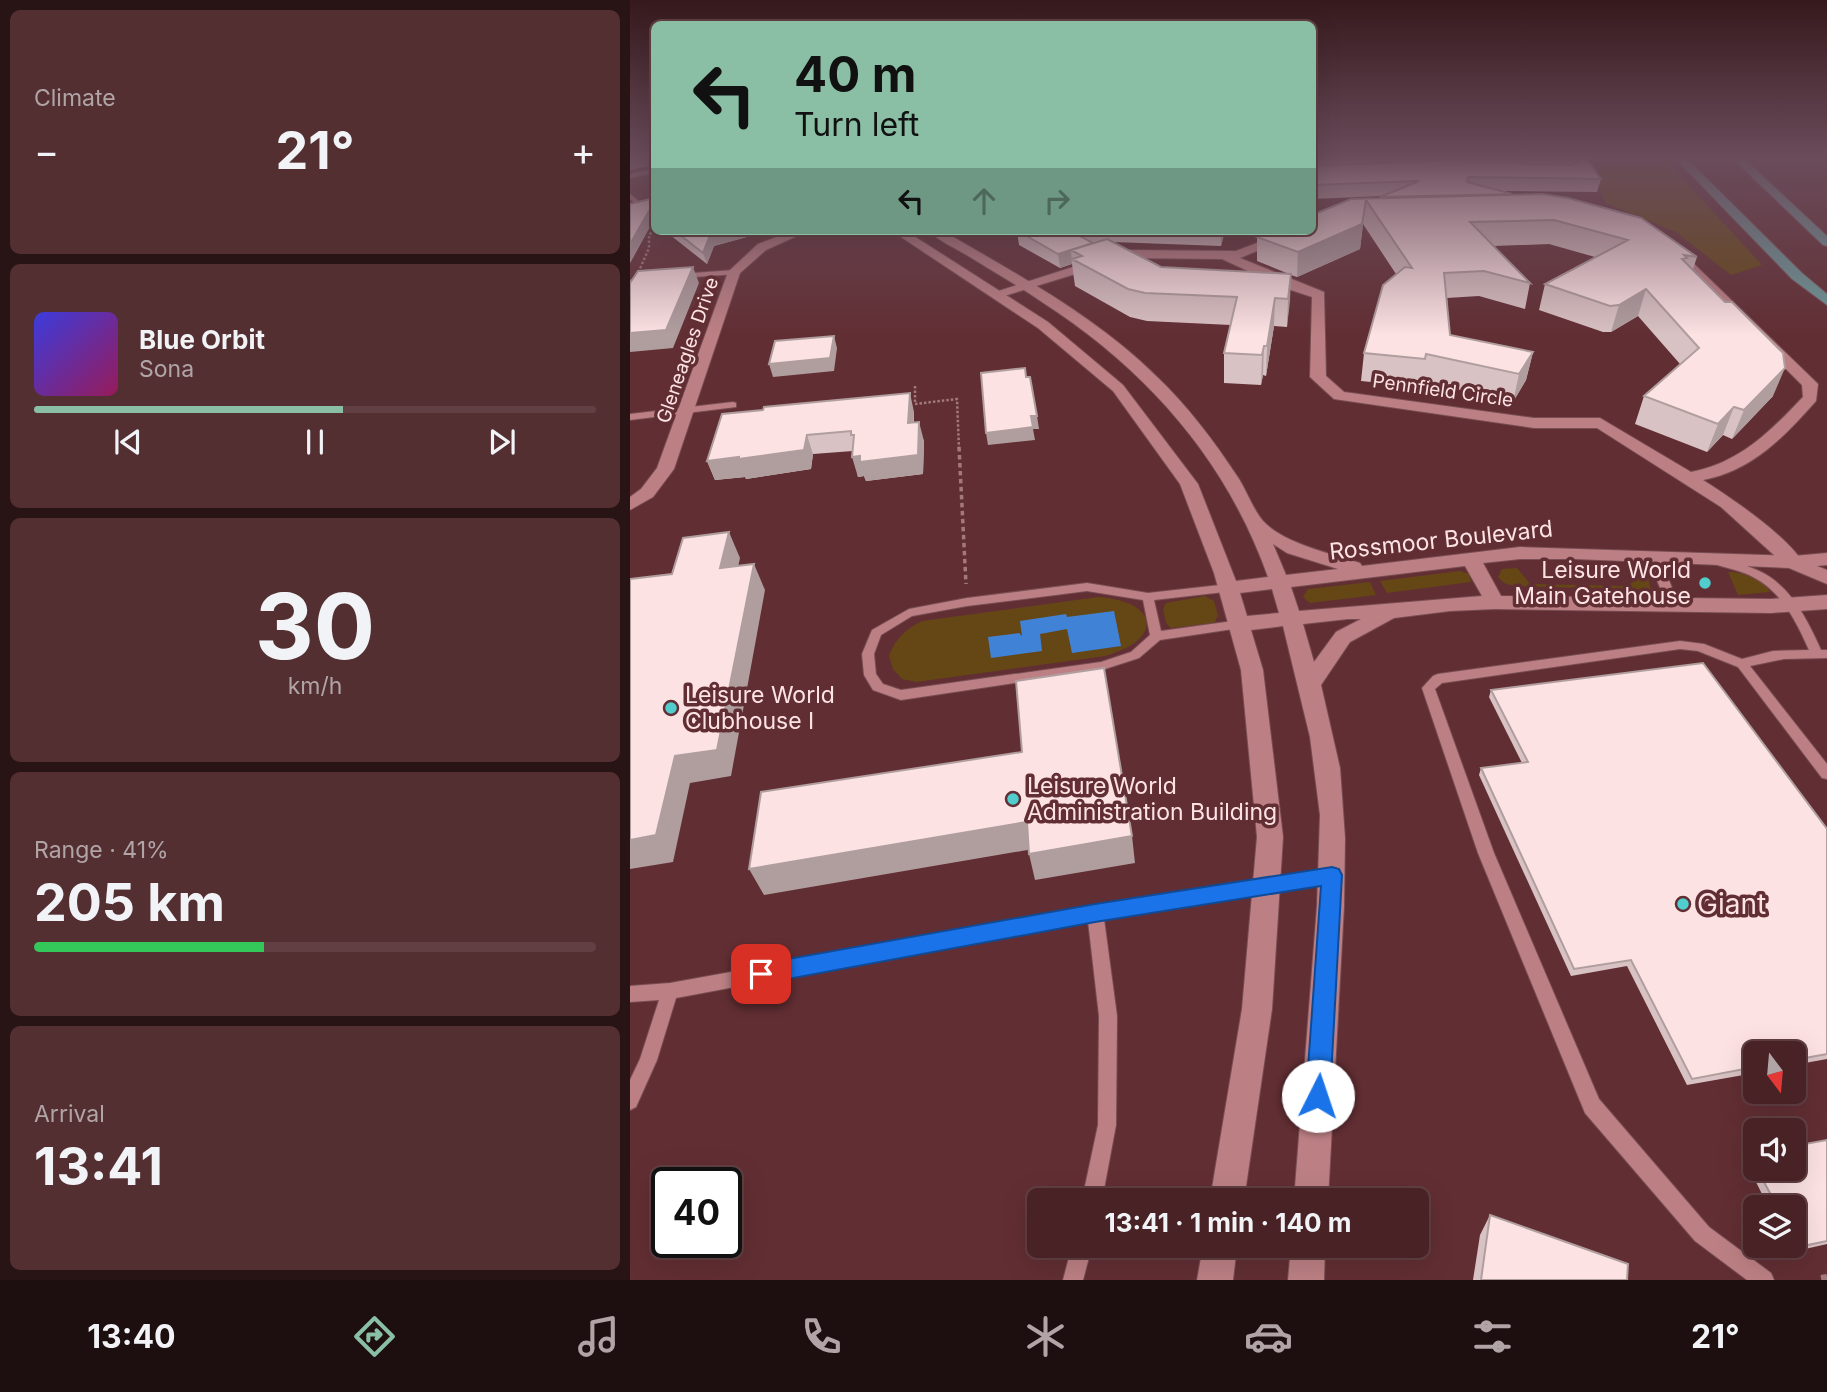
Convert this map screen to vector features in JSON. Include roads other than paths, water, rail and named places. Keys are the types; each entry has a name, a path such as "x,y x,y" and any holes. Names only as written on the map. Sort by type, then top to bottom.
{"main road":[{"path":"1737,216 1797,276 1827,301"},
{"path":"1799,216 1827,242"}],"street":[{"name":"Gleneagles Drive","path":"630,505 647,492 665,468 734,272 762,247 792,235"},
{"path":"904,235 1066,342 1118,388 1189,484 1229,588 1252,670 1270,837 1257,1009 1229,1188"},
{"path":"942,235 1097,333 1150,378 1203,438 1229,473 1258,526 1281,582 1294,618 1320,726 1332,811 1332,875 1312,1188"},
{"name":"Pennfield Circle","path":"996,294 1126,254 1227,257 1289,235"},
{"path":"1678,256 1810,384 1811,398 1755,455 1709,475 1689,478"},
{"name":"Pennfield Circle","path":"1227,257 1319,295 1318,377 1339,396 1534,423 1600,423 1689,478 1755,526 1793,562"},
{"name":"Pennfield Circle","path":"1103,260 1117,260 1141,267"},
{"path":"1252,282 1270,276"},
{"path":"1258,526 1310,556 1368,570"},
{"name":"Rossmoor Boulevard","path":"1229,588 1520,553 1793,562 1827,559"},
{"path":"1470,558 1495,601"},
{"path":"1793,562 1827,578"},
{"path":"1240,624 1348,612 1389,612 1495,601 1793,605 1827,602"},
{"path":"1310,684 1343,638 1389,612"},
{"path":"1215,1280 1218,1258"},
{"path":"1306,1280 1307,1258"}],"lane":[{"path":"665,278 734,272"},
{"path":"630,416 733,405"},
{"path":"1653,557 1673,604"},
{"path":"1713,560 1757,574 1781,592 1793,605 1822,654"},
{"path":"1229,588 1148,597 1087,587 967,602 909,613 876,633 868,654 870,675 878,687 901,695 1102,666 1135,655 1156,636 1240,624"},
{"path":"1148,597 1156,636"},
{"path":"1764,1280 1702,1234 1592,1106 1486,853 1428,688 1438,679 1680,645 1700,647 1742,664 1827,774"},
{"path":"1742,664 1758,657 1776,654 1822,654"},
{"path":"630,995 670,991 1095,913 1332,875"},
{"path":"1094,1188 1107,1125 1108,1016 1095,913"},
{"path":"630,1101 648,1060 670,991"},
{"path":"1073,1280 1079,1258"}],"water":[{"path":"1114,611 1121,646 1072,653 1067,629 1040,634 1042,651 991,658 988,637 1019,633 1022,636 1020,621"}],"place":[{"name":"Leisure World Main Gatehouse","path":"1705,583"},
{"name":"Leisure World Clubhouse I","path":"671,708"},
{"name":"Leisure World Administration Building","path":"1013,799"},
{"name":"Giant","path":"1683,904"}]}
